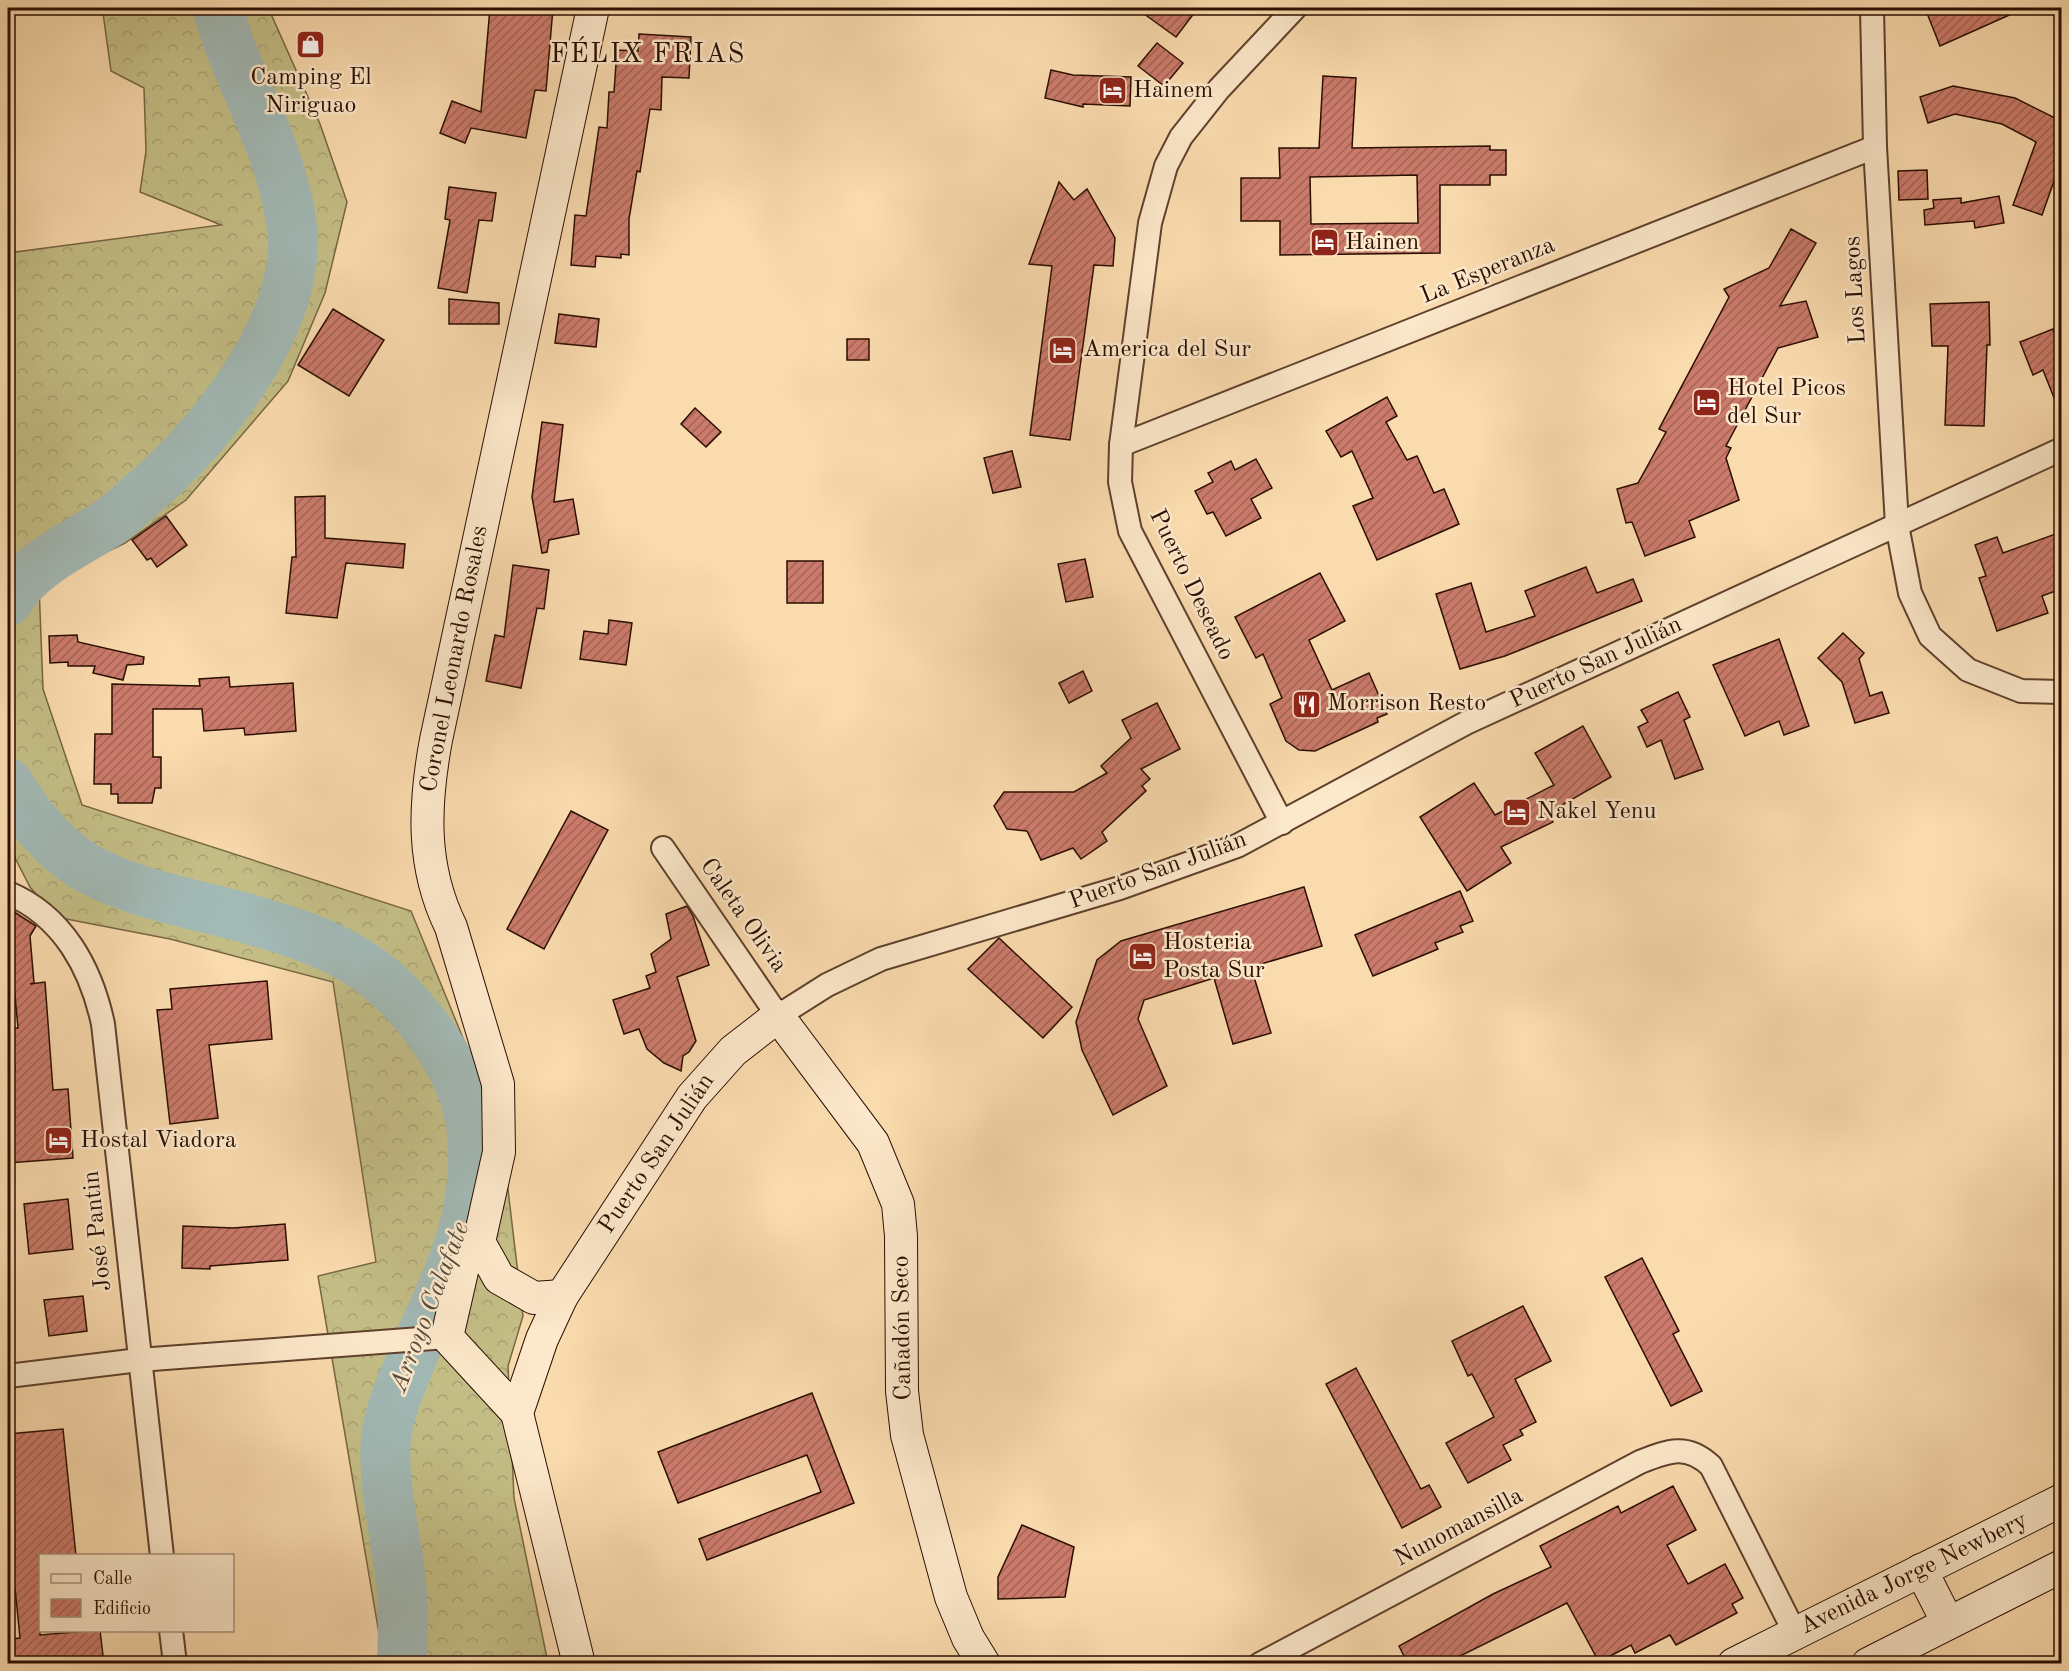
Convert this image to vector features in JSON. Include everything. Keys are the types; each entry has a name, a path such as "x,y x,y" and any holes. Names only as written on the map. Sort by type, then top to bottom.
{"main road":[{"name":"Coronel Leonardo Rosales","path":"437,1338 463,1267 479,1242 499,1152 498,1084 451,927 439,903 431,876 426,808 436,740 593,8"},
{"name":"Puerto San Julián","path":"517,1413 542,1339 562,1296 692,1097 733,1051 778,1016"},
{"name":"Cañadón Seco","path":"778,1016 873,1143 898,1204 902,1236 902,1391 907,1435 951,1597 968,1638 984,1664"},
{"path":"479,1242 499,1278 534,1298 562,1296"},
{"path":"437,1338 517,1413 579,1664"},
{"name":"Avenida Jorge Newbery","path":"1734,1664 2061,1500"},
{"path":"1868,1664 2061,1566"},
{"path":"1921,1570 1948,1623"}],"street":[{"name":"Puerto Deseado","path":"1282,823 1130,531 1120,482 1121,445 1150,224 1166,166 1181,137 1219,89 1295,8"},
{"name":"Los Lagos","path":"1872,8 1875,147 1897,525 1910,593 1930,636 1968,670 2021,692 2061,692"},
{"name":"La Esperanza","path":"1121,445 1875,147"},
{"name":"Puerto San Julián","path":"778,1016 827,985 881,959 1162,875 1237,846 1466,723 2061,449"},
{"name":"Caleta Olivia","path":"663,848 778,1016"},
{"name":"José Pantin","path":"8,893 24,899 46,917 81,959 96,990 103,1024 162,1554"},
{"path":"8,1376 139,1360 437,1338"},
{"name":"Nunomansilla","path":"1260,1664 1640,1462 1674,1451 1688,1451 1700,1455 1720,1480 1795,1633"},
{"path":"171,1632 175,1664"}],"green space":[{"path":"108,8 275,8 271,14 320,124 347,202 325,293 288,381 186,500 125,543 39,585 43,689 82,805 411,911 501,1131 523,1316 508,1366 514,1498 548,1663 384,1663 318,1276 376,1262 333,982 170,939 56,917 30,887 8,844 8,253 221,225 140,192 146,151 144,88 111,71 103,13"}],"building":[{"path":"490,8 553,8 546,91 535,90 526,138 471,128 465,143 440,133 452,101 481,112"},
{"path":"1136,8 1198,8 1176,37"},
{"path":"1925,8 2025,8 1940,46"},
{"path":"639,34 691,37 689,78 662,77 661,110 650,109 640,172 637,171 629,219 629,255 621,254 621,258 596,256 595,267 571,265 575,215 586,216 599,127 607,128 609,92 614,92 617,50 638,51"},
{"path":"1157,43 1183,63 1164,86 1138,66"},
{"path":"1051,70 1073,75 1131,77 1130,106 1083,104 1083,107 1045,98"},
{"path":"1323,76 1356,78 1352,148 1490,146 1490,150 1506,150 1506,175 1490,175 1490,185 1440,185 1440,253 1280,255 1280,221 1241,221 1241,178 1280,178 1279,148 1319,148","holes":["1417,175 1418,223 1311,224 1310,177"]},
{"path":"1953,86 2015,98 2061,121 2061,161 2042,215 2013,205 2036,142 2002,124 1955,114 1928,123 1920,97"},
{"path":"1927,170 1928,199 1899,200 1898,171"},
{"name":"America del Sur","path":"1059,182 1074,200 1087,189 1115,238 1113,266 1094,265 1070,440 1030,435 1052,266 1029,264"},
{"path":"449,187 496,193 492,221 479,220 467,293 438,288 450,220 445,219"},
{"path":"1999,196 2004,223 1975,228 1974,221 1925,225 1924,210 1934,208 1933,200 1961,198 1961,203"},
{"path":"1791,229 1816,243 1780,306 1806,301 1818,337 1778,348 1726,446 1731,448 1726,458 1739,500 1689,521 1695,537 1645,556 1632,522 1626,523 1617,489 1638,483 1666,432 1659,429 1729,297 1724,289 1769,268"},
{"path":"449,299 499,303 499,324 449,324"},
{"path":"1989,302 1990,345 1987,345 1984,426 1945,425 1948,346 1932,346 1930,304"},
{"path":"333,309 384,340 349,396 298,365"},
{"path":"559,314 599,319 596,347 555,343"},
{"path":"2053,329 2061,350 2060,413 2043,370 2033,375 2020,342"},
{"path":"847,339 869,339 869,360 847,360"},
{"path":"1387,397 1397,416 1386,422 1407,460 1417,456 1434,493 1444,489 1459,524 1377,560 1353,506 1373,498 1352,451 1341,457 1326,431"},
{"path":"695,408 721,432 706,447 681,424"},
{"path":"542,422 563,425 554,502 573,499 579,534 549,540 547,552 542,553 532,497"},
{"path":"1012,451 1021,487 993,493 984,458"},
{"path":"1256,459 1272,488 1251,499 1261,518 1226,536 1213,512 1207,514 1195,491 1213,482 1208,473 1231,461 1235,470"},
{"path":"325,496 325,538 405,544 403,568 346,563 337,618 286,613 292,557 296,557 295,497"},
{"path":"166,516 187,545 157,567 151,558 147,560 132,540"},
{"path":"2061,532 2061,589 2042,596 2048,613 1997,631 1979,578 1986,576 1975,545 1997,537 2003,553"},
{"path":"1085,559 1093,597 1066,602 1058,564"},
{"path":"787,561 823,561 823,603 787,603"},
{"path":"513,565 549,570 544,609 537,608 521,688 486,681 495,635 504,637"},
{"path":"1586,567 1597,593 1633,579 1642,601 1505,656 1460,669 1436,594 1471,583 1486,632 1535,616 1525,591"},
{"path":"1320,573 1345,621 1309,640 1332,690 1369,673 1387,714 1377,718 1378,722 1315,751 1299,750 1286,741 1270,704 1282,698 1263,654 1256,658 1235,617"},
{"path":"609,620 632,623 626,665 580,659 584,631 608,634"},
{"path":"1843,633 1864,653 1859,659 1870,696 1882,692 1889,713 1855,723 1842,682 1818,658"},
{"path":"77,635 78,642 144,657 143,664 127,665 123,680 93,673 95,666 68,666 68,662 50,663 49,636"},
{"path":"1779,639 1809,726 1784,735 1779,721 1745,736 1713,665"},
{"path":"1083,671 1092,691 1069,703 1059,683"},
{"path":"229,677 230,687 293,683 296,731 245,735 244,728 204,731 202,709 153,709 153,757 161,757 161,788 155,788 152,803 118,803 118,794 111,794 111,784 94,784 95,734 112,734 112,684 200,686 199,679"},
{"path":"1678,692 1690,717 1684,720 1703,769 1675,779 1661,740 1647,747 1638,727 1648,722 1641,710"},
{"path":"1157,703 1180,749 1141,769 1150,779 1142,786 1146,791 1102,832 1107,841 1081,859 1073,848 1041,860 1027,831 1007,829 994,806 1004,792 1074,792 1107,773 1101,766 1131,738 1122,720"},
{"path":"1583,726 1611,777 1548,813 1553,822 1501,847 1511,863 1467,891 1420,817 1474,783 1495,815 1554,785 1535,753"},
{"path":"571,811 608,830 544,949 507,929"},
{"path":"1304,887 1322,946 1251,967 1271,1033 1233,1044 1214,978 1144,1000 1138,1019 1167,1086 1113,1115 1082,1050 1076,1022 1097,960 1121,941"},
{"path":"1460,891 1473,921 1460,926 1463,932 1435,943 1438,949 1373,976 1355,935"},
{"path":"687,906 693,916 709,965 677,977 696,1041 689,1052 683,1056 681,1071 664,1063 647,1049 639,1029 624,1034 613,1000 650,988 646,976 656,972 651,954 671,939 666,914"},
{"path":"8,908 36,926 30,936 34,983 30,984 45,982 53,1090 68,1089 73,1158 8,1163 8,1072 15,1072 12,1028 18,1028 14,985 8,986"},
{"path":"999,938 1072,1007 1043,1038 968,969"},
{"path":"267,981 272,1039 209,1045 218,1118 170,1124 157,1010 172,1009 170,989"},
{"path":"68,1199 73,1249 29,1254 24,1204"},
{"path":"285,1224 288,1260 210,1266 210,1269 182,1268 183,1226 233,1228"},
{"path":"1642,1258 1679,1331 1673,1334 1702,1391 1671,1406 1605,1277"},
{"path":"83,1296 87,1331 49,1336 44,1300"},
{"path":"1523,1306 1551,1361 1515,1379 1536,1422 1520,1430 1523,1435 1503,1445 1511,1460 1468,1483 1446,1443 1494,1417 1472,1374 1468,1376 1452,1341"},
{"path":"1356,1368 1421,1489 1429,1485 1441,1507 1402,1528 1326,1384"},
{"path":"812,1393 854,1503 707,1560 699,1539 821,1492 807,1455 678,1503 658,1452"},
{"path":"63,1429 76,1554 39,1554 39,1632 40,1635 100,1632 104,1664 8,1664 8,1639 20,1638 15,1588 8,1589 8,1434"},
{"path":"1673,1486 1696,1530 1667,1545 1688,1584 1725,1564 1743,1598 1732,1604 1737,1613 1676,1645 1670,1635 1635,1653 1631,1645 1599,1662 1567,1603 1444,1664 1408,1664 1399,1646 1493,1594 1551,1567 1540,1546 1618,1506 1621,1513"},
{"path":"1022,1525 1074,1547 1065,1597 998,1599 998,1577"}],"waterway":[{"name":"Arroyo Calafate","path":"8,601 17,588 40,566 114,519 190,449 239,387 260,353 276,319 288,284 293,249 290,211 266,132 231,50 218,8"},
{"name":"Arroyo Calafate","path":"8,783 22,805 47,835 76,861 93,871 156,895 286,930 329,947 356,961 375,974 411,1009 428,1030 455,1074 464,1097 472,1132 473,1171 468,1211 454,1261 397,1394 386,1437 386,1474 402,1592 402,1664"}],"place":[{"name":"Camping El Niriguao","path":"311,45"},
{"name":"Hainem","path":"1112,91"},
{"name":"Hainen","path":"1324,243"},
{"name":"America del Sur","path":"1062,350"},
{"name":"Hotel Picos del Sur","path":"1706,403"},
{"name":"Morrison Resto","path":"1306,704"},
{"name":"Nakel Yenu","path":"1516,812"},
{"name":"Hosteria Posta Sur","path":"1142,957"},
{"name":"Hostal Viadora","path":"59,1141"}],"district":[{"name":"FÉLIX FRIAS","path":"648,54"}]}
